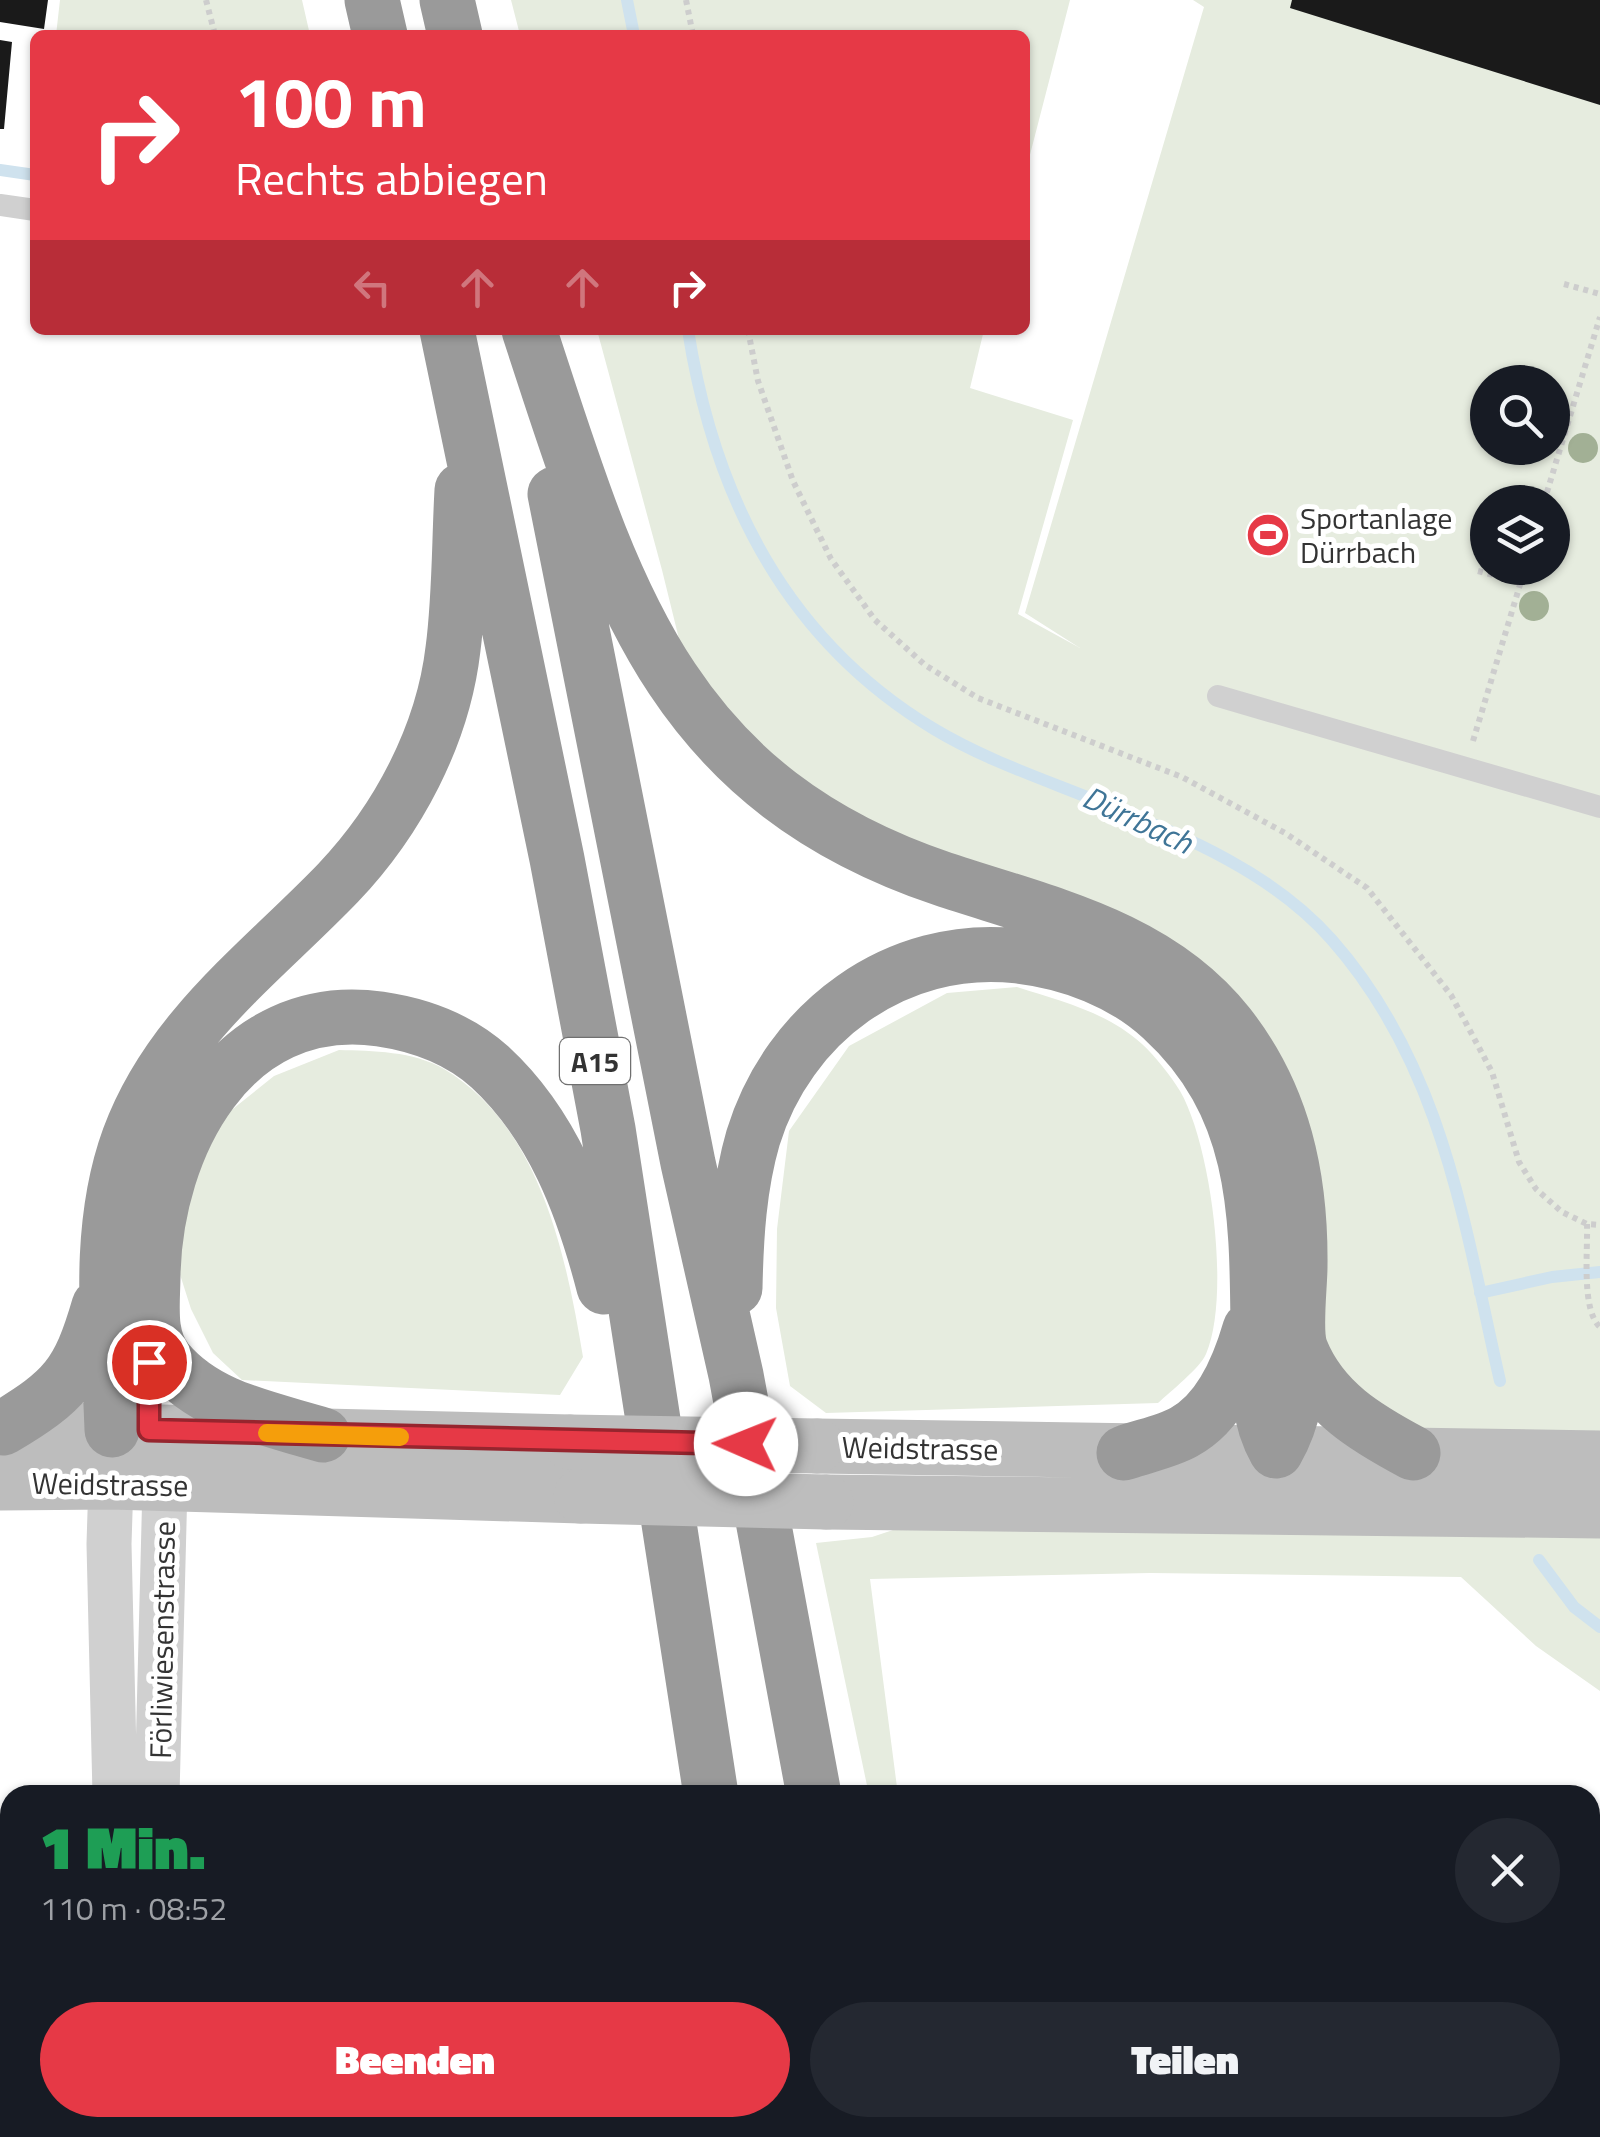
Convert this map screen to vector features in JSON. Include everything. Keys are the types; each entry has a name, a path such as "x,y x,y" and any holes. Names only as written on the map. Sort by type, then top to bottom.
{"highway":[{"path":"372,0 379,30"},
{"path":"447,0 454,30"},
{"name":"A15","path":"449,335 608,1129 709,1785"},
{"name":"A15","path":"521,335 688,1164 736,1374 812,1785"},
{"path":"531,335 580,486 630,607 673,682 728,751 795,806 862,847 1084,925 1146,954 1195,991 1226,1023 1272,1097 1290,1151 1301,1225 1297,1398 1290,1428 1276,1450 1265,1431 1259,1400 1255,1227 1246,1154 1219,1088 1184,1040 1138,998 1090,974 1037,958 966,956 899,972 846,1002 806,1039 772,1091 754,1136 740,1202 736,1374"},
{"path":"1,1440 74,1372 89,1340 106,1284 121,1165 136,1121 162,1072 197,1022 356,862 398,804 431,735 453,651 466,409"},
{"path":"133,1457 152,1329 154,1254 164,1191 180,1141 216,1083 262,1044 316,1022 371,1018 412,1025 468,1050 524,1103 556,1152 598,1264 669,1531"},
{"path":"106,1284 133,1457"},
{"path":"1123,1478 1185,1432 1218,1400 1239,1367 1258,1302"},
{"path":"152,1329 160,1352 196,1389 226,1404 323,1435"},
{"path":"1299,1347 1317,1379 1342,1410 1413,1453"}],"main road":[{"name":"Weidstrasse","path":"0,1483 133,1457 323,1435 817,1446 1366,1508 1600,1511"},
{"name":"Weidstrasse","path":"1,1440 133,1457 581,1496 826,1502 1123,1478 1276,1450 1600,1458"},
{"path":"1276,1450 1301,1478 1332,1497 1366,1508"}],"street":[{"name":"Förliwiesenstrasse","path":"115,1785 109,1544 133,1457"},
{"name":"Förliwiesenstrasse","path":"133,1457 156,1785"}],"lane":[{"path":"0,204 30,209"},
{"path":"1218,696 1600,807"}],"path":[{"path":"206,0 215,30"},
{"path":"686,0 692,30"},
{"path":"1564,284 1600,294"},
{"path":"1549,485 1600,316"},
{"path":"749,335 758,381 793,481 831,559 875,620 925,665 978,698 1182,778 1285,833 1367,888 1451,995 1492,1072 1519,1162 1536,1190 1562,1212 1600,1226"},
{"path":"1465,766 1519,585"},
{"path":"1587,1224 1589,1308 1600,1327"}],"shaded area":[{"path":"60,0 302,0 309,30 57,30"},
{"path":"511,0 1070,0 1030,155 1030,30 519,30"},
{"path":"1193,0 1600,0 1600,1691 1536,1646 1461,1577 1150,1573 870,1579 897,1785 867,1785 816,1543 872,1537 1124,1453 1410,1453 1329,1395 1282,1123 945,879 698,716 598,335 983,335 970,388 1073,420 1018,614 1080,648 1025,613 1204,7"},
{"path":"1017,987 1114,1024 1147,1049 1180,1091 1201,1146 1214,1221 1217,1296 1206,1354 1158,1403 826,1413 790,1386 776,1308 777,1229 789,1131 849,1046 947,993"},
{"path":"339,1050 393,1053 444,1069 477,1094 504,1124 526,1158 557,1236 583,1357 560,1395 242,1380 213,1353 191,1309 177,1265 183,1204 224,1116 274,1076"}],"building":[{"path":"0,0 48,0 44,29 0,22"},
{"path":"1292,0 1600,0 1600,105 1290,8"},
{"path":"0,40 12,42 4,129 0,129"}],"waterway":[{"name":"Dürrbach","path":"627,0 633,30"},
{"path":"0,170 30,174"},
{"name":"Dürrbach","path":"689,335 700,391 738,506 765,558 798,607 837,652 882,693 954,740 1168,831 1256,877 1309,916 1370,989 1400,1040 1444,1149 1500,1381"},
{"path":"1480,1293 1552,1277 1600,1272"},
{"name":"Dürrbach","path":"1539,1560 1574,1607 1600,1627"}],"slow traffic":[{"path":"267,1433 400,1437"}],"place":[{"name":"Sportanlage Dürrbach","path":"1268,535"}],"route":[{"path":"149,1362 149,1430 746,1444"}]}
